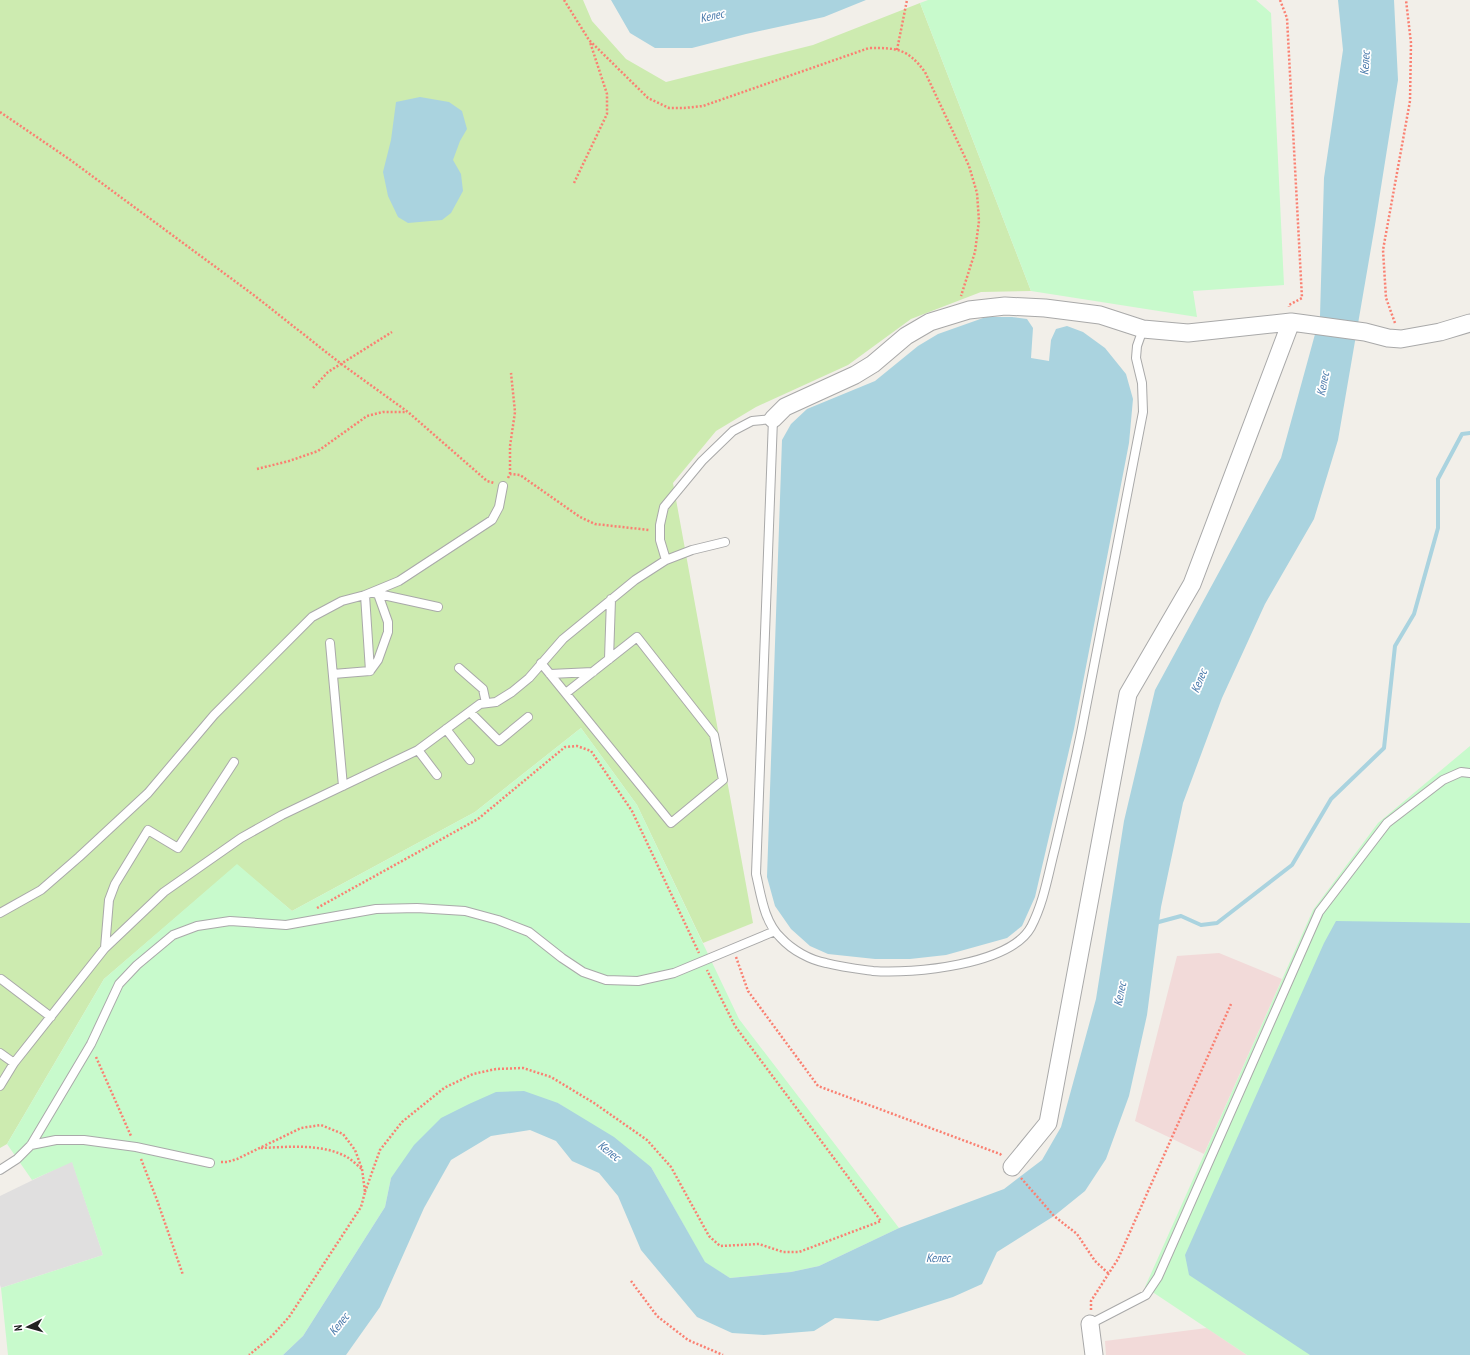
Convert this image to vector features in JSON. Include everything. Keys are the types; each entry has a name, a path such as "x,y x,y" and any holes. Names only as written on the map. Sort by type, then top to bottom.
{"street":[{"path":"773,419 785,407 855,375 873,364 906,336 924,325 969,310 1005,306 1045,308 1100,315 1143,329 1188,333 1291,322 1365,332 1388,338 1401,339 1440,332 1470,323"},
{"path":"1012,1168 1048,1123 1128,694 1192,584 1291,322"},
{"path":"1090,1324 1094,1355"}],"lane":[{"path":"666,560 660,540 660,525 664,507 702,461 733,431 752,421 773,419 756,874 762,899 770,922 780,938 802,954 825,963 874,971 925,970 967,963 1002,952 1018,942 1029,929 1041,905 1073,774 1143,412 1142,383 1136,358 1137,346 1143,329"},
{"path":"0,913 41,890 148,793 214,715 312,617 342,600 371,594 399,581 492,520 499,506 503,486"},
{"path":"0,1086 14,1063 105,948 164,892 241,838 282,815 418,750 480,704 496,702 512,692 529,678 563,639 635,580 666,560 692,550 725,542"},
{"path":"371,594 438,607"},
{"path":"370,670 371,594"},
{"path":"333,674 370,670 378,660 388,632 388,622 371,594"},
{"path":"609,659 611,599"},
{"path":"541,663 671,823 723,780 714,735 637,637 566,693"},
{"path":"330,643 343,786"},
{"path":"459,668 483,689 486,703"},
{"path":"550,674 593,672"},
{"path":"470,712 499,741 528,717"},
{"path":"446,729 470,760"},
{"path":"418,750 437,775"},
{"path":"105,948 109,900 115,884 148,830 178,848 234,762"},
{"path":"1090,1324 1146,1295 1158,1277 1319,912 1387,823 1442,780 1461,772 1470,773"},
{"path":"0,1170 18,1158 31,1145 91,1044 119,984 137,965 174,935 197,926 230,921 286,924 376,909 417,908 465,911 498,920 529,932 583,972 606,980 638,981 674,972 776,931"},
{"path":"0,979 50,1017"},
{"path":"0,1053 14,1063"},
{"path":"31,1145 56,1140 84,1140 136,1147 210,1163"}],"path":[{"path":"564,0 589,40 648,98 669,108 703,106 868,48 902,51 917,60 925,72 969,166 977,192 979,221 975,252 956,314"},
{"path":"897,50 907,0"},
{"path":"1280,0 1287,18 1302,298 1289,305 1291,322"},
{"path":"1401,339 1386,298 1383,250 1410,101 1411,43 1406,0"},
{"path":"574,183 607,114 607,94 589,40"},
{"path":"0,112 69,159 256,296 340,363 408,412 487,481 503,486 510,474 510,446 516,412 511,373"},
{"path":"313,388 328,372 340,363 392,332"},
{"path":"257,469 289,461 318,451 367,416 383,412 408,412"},
{"path":"510,474 520,475 580,517 596,524 660,531"},
{"path":"249,1355 272,1336 289,1317 361,1208 380,1150 402,1122 444,1088 473,1074 496,1069 524,1068 551,1077 594,1103 647,1140 671,1167 708,1236 720,1246 759,1244 783,1252 799,1252 881,1221 735,1026 632,811 591,752 577,746 565,747 478,819 314,909"},
{"path":"734,949 748,991 818,1086 1000,1154 1054,1216 1077,1234 1095,1261 1109,1274"},
{"path":"1090,1324 1091,1301 1118,1259 1231,1004"},
{"path":"210,1163 227,1162 237,1159 301,1128 321,1125 343,1134 355,1150 362,1169 365,1192"},
{"path":"259,1148 295,1146 320,1148 348,1157 362,1169"},
{"path":"631,1281 658,1316 688,1340 723,1355"}],"shaded area":[{"path":"1219,953 1282,979 1204,1154 1135,1121 1177,956"},
{"path":"72,1161 103,1255 1,1288 0,1196"},
{"path":"1207,1328 1247,1355 1106,1355 1105,1341"}],"green space":[{"path":"0,0 583,0 592,21 626,59 666,82 813,45 920,3 1031,291 981,292 911,319 848,365 756,407 716,431 673,483 753,923 703,943 637,805 581,728 475,812 292,911 237,865 104,979 7,1144 0,1148"},
{"path":"928,0 1256,0 1271,13 1284,285 1193,291 1197,317 1031,291 920,3"},
{"path":"581,728 637,805 739,1019 899,1228 819,1266 791,1272 730,1278 705,1263 651,1167 558,1103 391,1178 385,1207 303,1336 283,1355 8,1355 1,1288 103,1255 72,1162 32,1180 7,1144 104,979 237,864 292,911 475,812"},
{"path":"1470,746 1470,1355 1247,1355 1145,1287 1313,910 1378,823"}],"water":[{"name":"Келес","path":"611,0 866,0 824,17 746,34 692,48 655,48 630,33"},
{"name":"Келес","path":"1338,0 1394,0 1398,80 1338,440 1314,519 1265,604 1222,698 1183,803 1161,907 1147,1015 1129,1096 1106,1159 1085,1191 1054,1216 997,1252 982,1284 953,1297 878,1321 835,1318 814,1331 764,1335 732,1333 697,1317 641,1250 618,1196 599,1173 572,1161 556,1141 530,1130 491,1136 451,1160 424,1208 380,1307 346,1355 283,1355 303,1336 385,1207 391,1178 414,1145 441,1118 496,1092 524,1091 558,1103 614,1137 651,1167 705,1262 730,1278 791,1272 819,1266 899,1228 1004,1189 1042,1160 1061,1127 1096,999 1124,821 1155,690 1281,458 1320,316 1324,178 1343,50"},
{"path":"420,97 449,102 462,111 467,129 460,141 453,160 461,174 463,191 451,213 442,220 408,223 398,217 388,196 383,172 391,140 396,102"},
{"path":"986,317 1012,317 1027,319 1033,328 1031,358 1049,361 1051,340 1056,329 1067,326 1083,332 1105,348 1126,374 1133,399 1129,443 1074,729 1035,897 1022,926 1007,938 946,955 910,959 875,959 828,954 810,946 791,929 775,906 767,877 782,440 791,424 807,409 875,381 918,346 938,334"},
{"path":"1336,921 1470,923 1470,1355 1310,1355 1189,1275 1185,1255 1324,943"}],"waterway":[{"path":"1155,923 1181,916 1201,925 1217,923 1292,865 1331,799 1384,748 1395,646 1414,614 1438,528 1438,479 1462,434 1470,433"}]}
